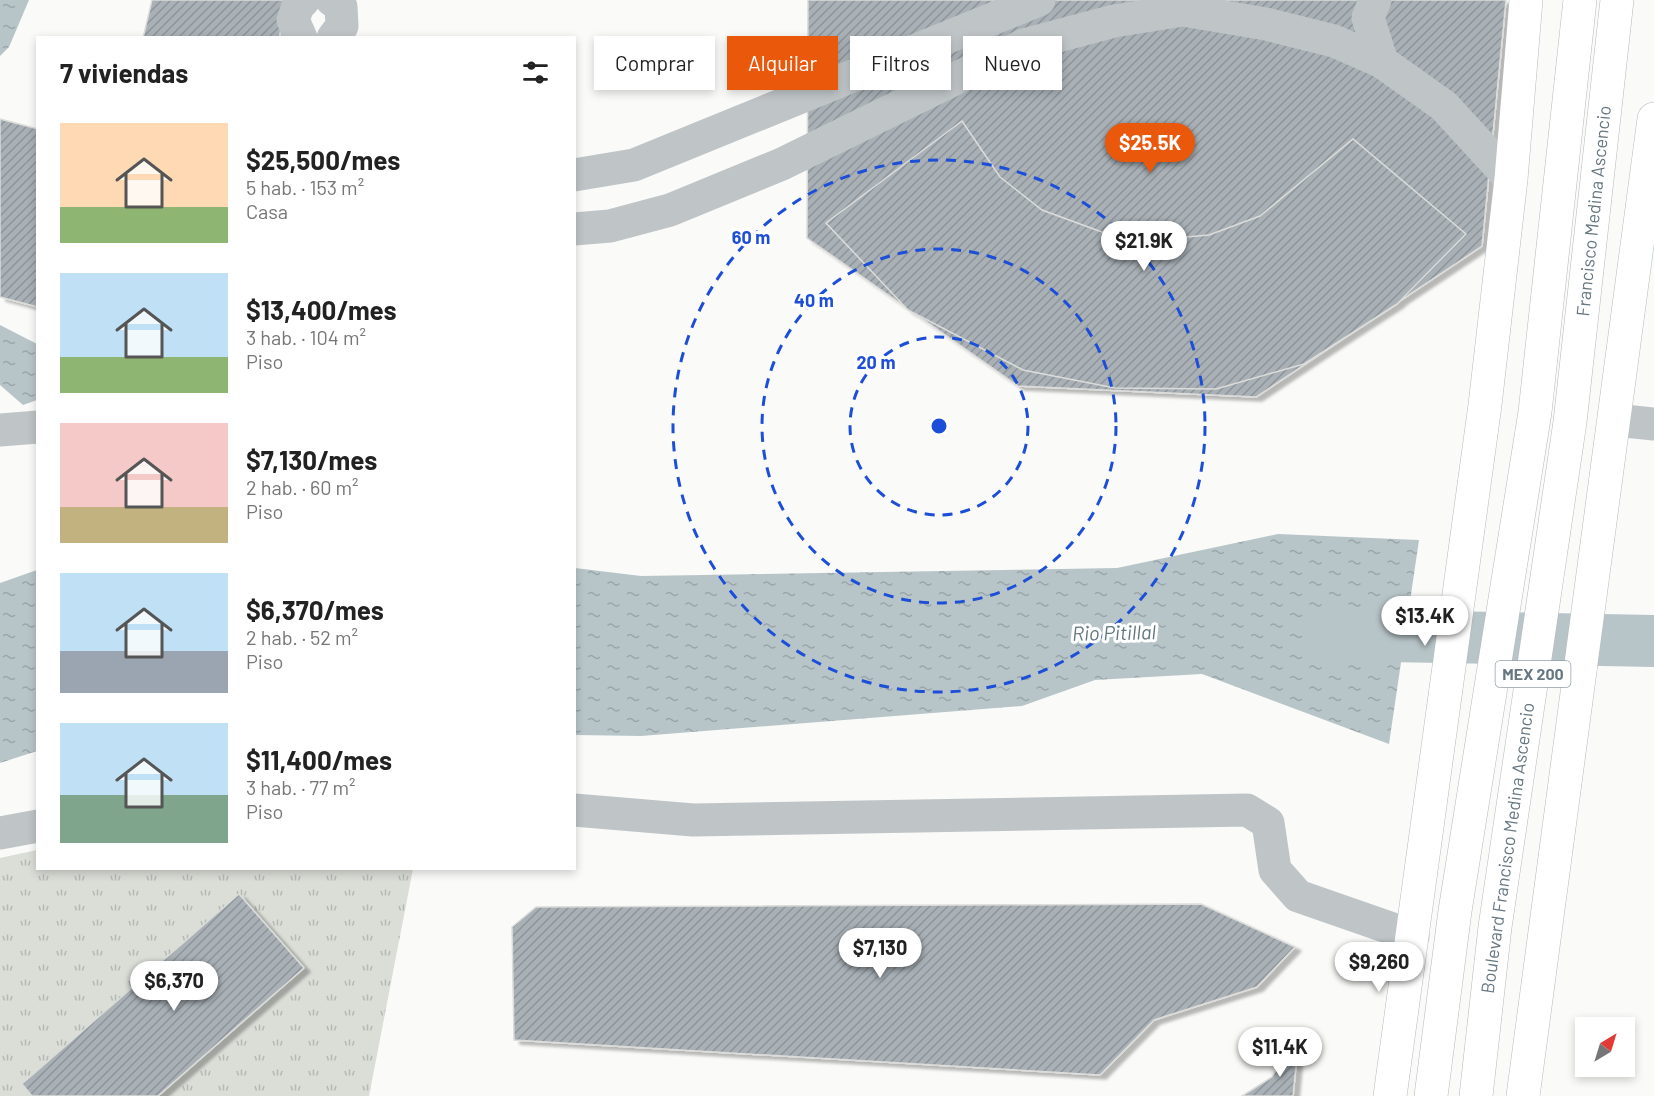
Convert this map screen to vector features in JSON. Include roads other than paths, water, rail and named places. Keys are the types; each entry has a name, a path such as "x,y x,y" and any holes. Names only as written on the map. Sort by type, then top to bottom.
{"main road":[{"path":"1390,1096 1485,405 1511,179 1526,0"},
{"name":"Francisco Medina Ascencio","path":"1431,1096 1455,911 1535,412 1580,0"},
{"name":"Francisco Medina Ascencio","path":"1570,422 1617,0"},
{"path":"1523,1096 1654,119"},
{"name":"Boulevard Francisco Medina Ascencio","path":"1476,1096 1496,927 1570,422"}],"street":[{"path":"300,36 293,20 303,0"},
{"path":"332,0 340,7 342,26 334,36"},
{"path":"1376,0 1368,18 1382,62"},
{"path":"950,36 1025,5 1024,36"},
{"path":"1059,36 1105,24 1146,8 1183,10 1266,24 1334,41 1382,62 1444,106 1511,179"},
{"path":"576,229 610,226 670,210 782,164 963,74"},
{"path":"576,175 634,165 756,118 850,78"},
{"path":"891,90 895,106"},
{"path":"756,118 782,164"},
{"path":"1614,425 1654,424"},
{"path":"0,430 36,428"},
{"path":"576,810 693,820 1247,810 1268,823 1275,870 1298,896 1413,936"},
{"path":"0,833 36,826"}],"water":[{"path":"0,0 29,0 9,47 0,56"},
{"path":"0,325 36,343 36,400 23,405 0,385"},
{"path":"1278,534 1419,540 1389,744 1202,674 1095,680 1022,706 641,736 576,735 576,568 641,576 1117,568"},
{"path":"36,570 36,751 0,763 0,583"}],"waterway":[{"name":"Rio Pitillal","path":"1332,635 1654,641"}]}
